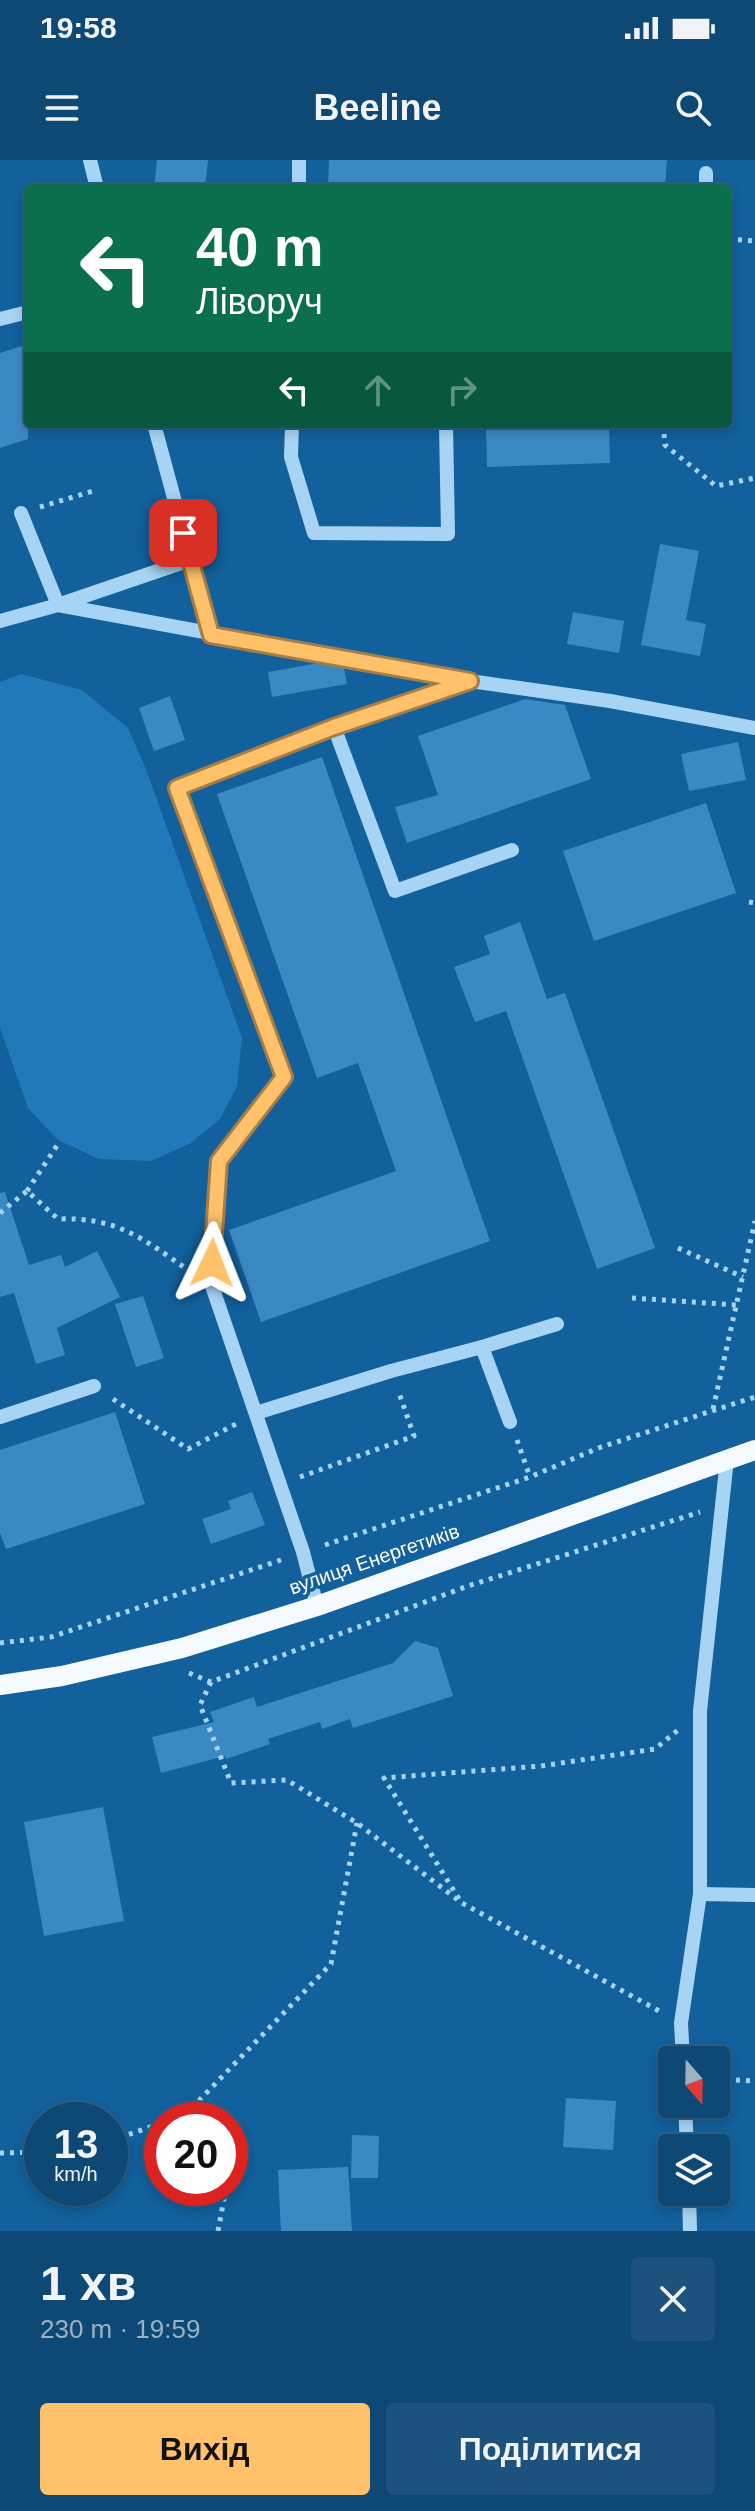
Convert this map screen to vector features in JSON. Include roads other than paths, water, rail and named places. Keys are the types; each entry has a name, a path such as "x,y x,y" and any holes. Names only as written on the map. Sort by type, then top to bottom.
{"main road":[{"name":"вулиця Енергетиків","path":"0,1685 144,1658 317,1606 755,1450"}],"street":[{"path":"90,160 96,184"},
{"path":"299,160 299,184"},
{"path":"0,319 24,313"},
{"path":"155,428 211,635"},
{"path":"292,428 291,457 314,533 448,534 446,428"},
{"path":"21,513 58,605"},
{"path":"0,621 58,605 190,560"},
{"path":"58,605 470,681 610,701 755,728"},
{"path":"317,1606 303,1552 212,1286 212,1241 219,1161 284,1077 177,788 334,727 470,681"},
{"path":"334,727 395,891 512,850"},
{"path":"256,1413 557,1324"},
{"path":"482,1347 510,1422"},
{"path":"0,1417 94,1386"},
{"path":"682,2046 681,2023 700,1894 700,1711 727,1459"},
{"path":"700,1894 755,1895"},
{"path":"689,2206 690,2231"}]}
